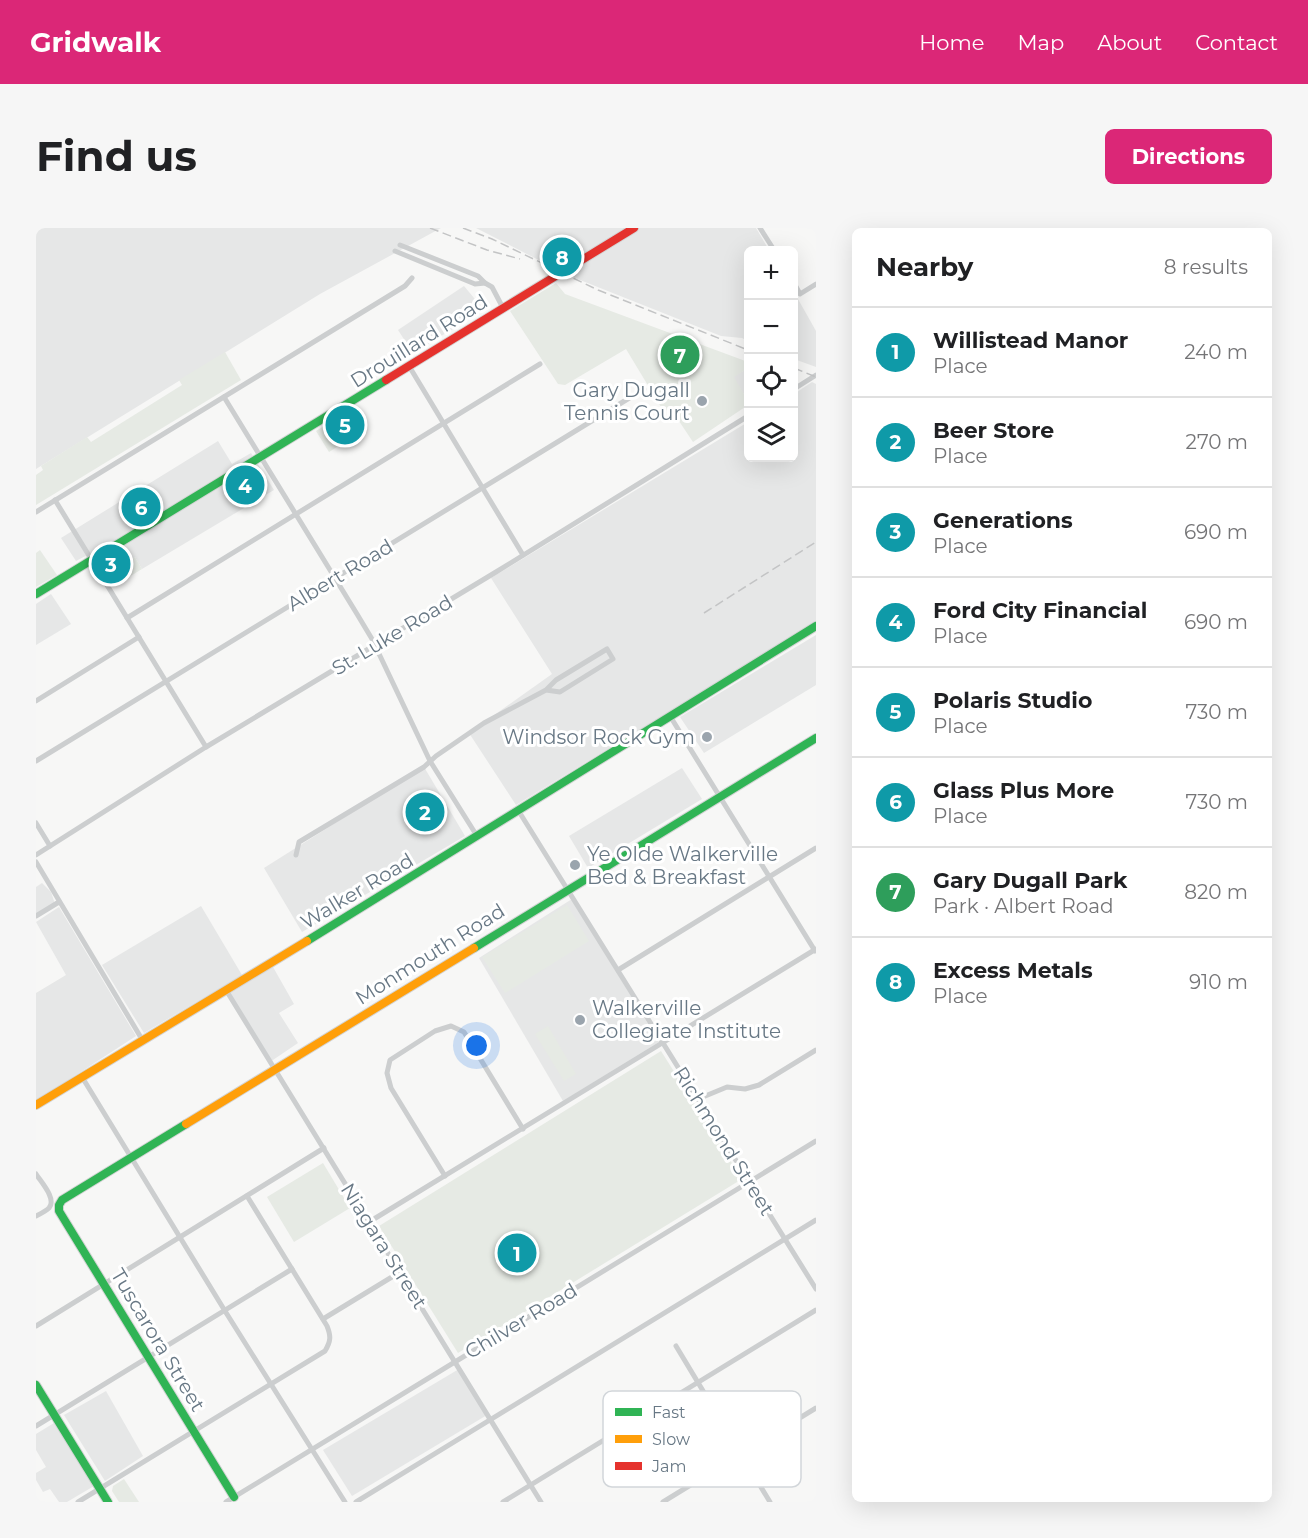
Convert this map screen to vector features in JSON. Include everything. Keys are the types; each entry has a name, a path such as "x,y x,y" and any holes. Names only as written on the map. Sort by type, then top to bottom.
{"street":[{"name":"Drouillard Road","path":"36,594 503,308 622,231 634,228"},
{"path":"761,228 772,246"},
{"path":"400,245 478,276 492,287 503,308"},
{"path":"394,251 475,284 485,283"},
{"path":"36,512 405,286 412,278"},
{"path":"798,290 800,294 816,284"},
{"path":"127,618 540,364"},
{"path":"409,366 523,555"},
{"path":"798,386 816,375"},
{"name":"Albert Road","path":"36,761 644,389"},
{"path":"224,398 357,614 430,761 477,836"},
{"name":"St. Luke Road","path":"36,855 206,747 744,418"},
{"path":"55,500 206,747"},
{"name":"Walker Road","path":"36,1105 816,626"},
{"path":"36,701 139,637"},
{"path":"296,855 299,842 423,767 484,723 546,690 556,680 607,649 613,659 560,692 546,690"},
{"path":"369,1222 816,950 670,716"},
{"name":"Monmouth Road","path":"62,1200 816,738"},
{"name":"Richmond Street","path":"518,810 816,1289"},
{"path":"36,823 50,846"},
{"path":"618,970 816,849"},
{"path":"36,862 143,1041"},
{"path":"36,916 59,902"},
{"name":"Niagara Street","path":"226,990 542,1502"},
{"path":"445,1176 391,1088 387,1073 390,1060 435,1031 451,1026 464,1032 523,1129"},
{"path":"698,1099 727,1088 745,1089 759,1085 816,1050"},
{"path":"82,1077 345,1502"},
{"name":"Chilver Road","path":"226,1502 816,1141"},
{"path":"36,1326 324,1149"},
{"path":"36,1174 51,1197 49,1208 36,1216"},
{"path":"78,1502 325,1351 330,1338 323,1319 247,1196"},
{"name":"Tuscarora Street","path":"62,1200 59,1210 234,1497"},
{"path":"356,1502 816,1220"},
{"path":"36,1426 292,1269"},
{"path":"323,1319 400,1272"},
{"path":"685,1391 816,1310"},
{"path":"676,1346 703,1391"},
{"path":"36,1385 108,1502"},
{"path":"801,1417 816,1408"},
{"path":"503,1502 603,1441"},
{"path":"663,1502 687,1487"},
{"path":"761,1487 770,1502"}],"shaded area":[{"path":"36,228 441,228 320,294 36,469"},
{"path":"476,228 756,228 767,246 744,246 744,339 721,336 570,276"},
{"path":"556,283 565,294 744,361 744,371 734,377 744,394 744,408 693,442 675,415 661,407 626,349 565,385 558,384 510,311"},
{"path":"464,286 484,310 413,353 398,330"},
{"path":"798,299 816,331 816,367 798,360"},
{"path":"225,352 241,380 36,505 36,475 43,470 41,466 87,437 91,442 182,385 179,380"},
{"path":"744,370 744,395 733,377"},
{"path":"812,382 816,384 816,622 516,805 469,733 552,674 491,578 744,424 744,462 798,462 798,391"},
{"path":"337,418 345,431 338,434 343,443 329,452 316,431"},
{"path":"218,441 232,464 251,453 274,490 142,569 135,557 119,567 111,556 100,562 93,552 76,561 61,538"},
{"path":"40,550 57,575 36,587 36,553"},
{"path":"111,556 119,567 135,557 142,569 114,586 100,562"},
{"path":"51,594 71,624 36,645 36,604"},
{"path":"816,635 816,685 704,753 680,717"},
{"path":"424,767 465,836 302,932 264,868"},
{"path":"682,768 702,799 588,868 569,836"},
{"path":"42,883 51,892 55,904 36,916 36,887"},
{"name":"Walkerville Collegiate Institute","path":"572,899 659,1042 563,1101 479,958"},
{"path":"567,905 589,941 505,993 482,957"},
{"path":"201,906 242,975 144,1033 102,965"},
{"path":"59,907 136,1036 36,1101 36,993 66,975 36,922"},
{"path":"273,967 294,1004 279,1013 298,1043 270,1062 229,994"},
{"path":"548,1026 576,1074 564,1081 535,1034"},
{"path":"661,1051 742,1179 458,1353 379,1226"},
{"path":"323,1163 350,1208 294,1242 267,1197"},
{"path":"459,1369 487,1415 352,1496 323,1450"},
{"path":"106,1391 143,1456 105,1481 64,1415"},
{"path":"54,1423 94,1486 67,1502 59,1502 50,1489 43,1492 36,1480 36,1473 46,1467 36,1450 36,1434"},
{"path":"124,1479 139,1502 119,1502 112,1491 113,1486"}],"railway":[{"path":"430,228 487,250 520,259"},
{"path":"463,228 492,239 598,290 744,348"},
{"path":"798,370 816,377"},
{"path":"704,613 816,542"}],"traffic: fast":[{"path":"36,594 386,380"},
{"path":"307,941 816,626"},
{"path":"474,948 816,738"},
{"path":"186,1124 62,1200 59,1211 234,1497"},
{"path":"36,1385 108,1502"}],"traffic: slow":[{"path":"36,1105 307,941"},
{"path":"186,1124 474,948"}],"traffic: jam":[{"path":"386,380 634,228"}],"place":[{"name":"Excess Metals","path":"562,257"},
{"name":"Gary Dugall Park","path":"680,355"},
{"name":"Gary Dugall Tennis Court","path":"702,401"},
{"name":"Polaris Studio","path":"345,425"},
{"name":"Ford City Financial","path":"245,485"},
{"name":"Glass Plus More","path":"141,507"},
{"name":"Generations","path":"111,564"},
{"name":"Windsor Rock Gym","path":"707,737"},
{"name":"Beer Store","path":"425,812"},
{"name":"Ye Olde Walkerville Bed & Breakfast","path":"575,865"},
{"name":"Walkerville Collegiate Institute","path":"580,1020"},
{"name":"Willistead Manor","path":"517,1253"}]}
